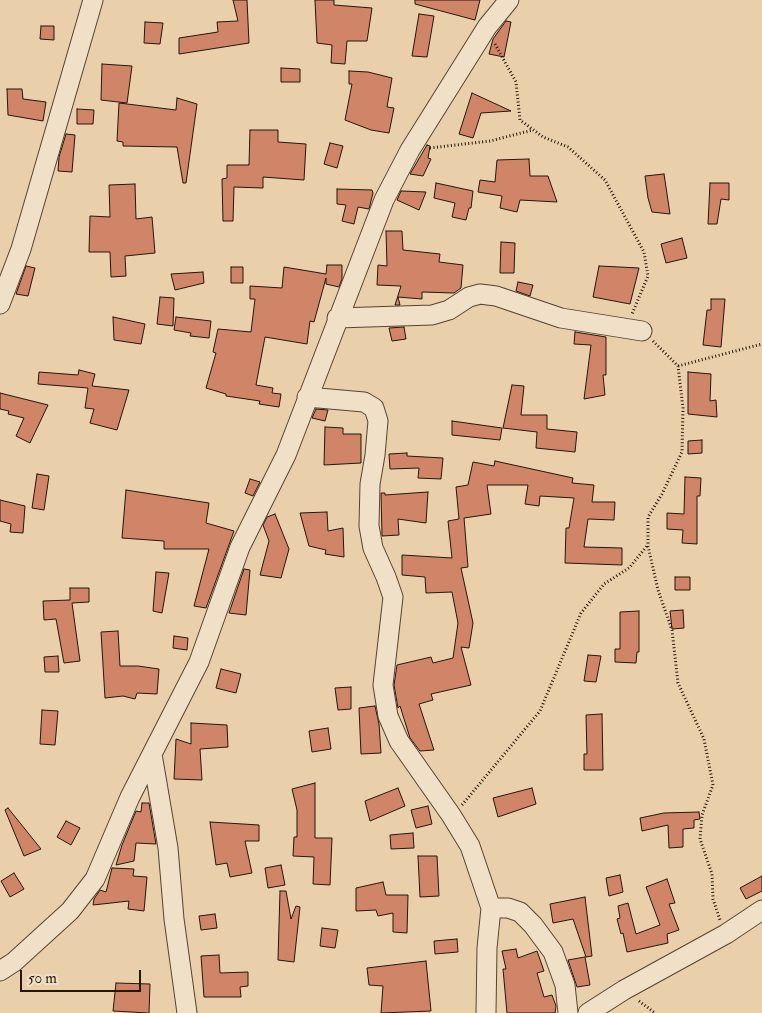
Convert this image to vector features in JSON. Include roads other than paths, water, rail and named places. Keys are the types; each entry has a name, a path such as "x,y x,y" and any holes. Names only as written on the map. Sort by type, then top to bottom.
{"street":[{"path":"0,304 21,249 93,0"},
{"path":"0,971 14,962 70,911 95,879 130,797 199,662 240,547 286,455 337,318 384,200 410,150 487,27 509,0"},
{"path":"337,318 432,315 449,310 469,297 480,294 496,296 561,318 642,331"},
{"path":"307,397 364,402 374,408 378,421 370,484 369,526 372,548 393,597 383,685 388,716 400,741 470,846 491,908 487,948 486,1013"},
{"path":"152,754 168,848 174,919 187,1013"},
{"path":"491,908 508,908 520,912 533,925 553,952 565,985 568,1013"},
{"path":"588,1013 624,990 726,934 762,910"}]}
